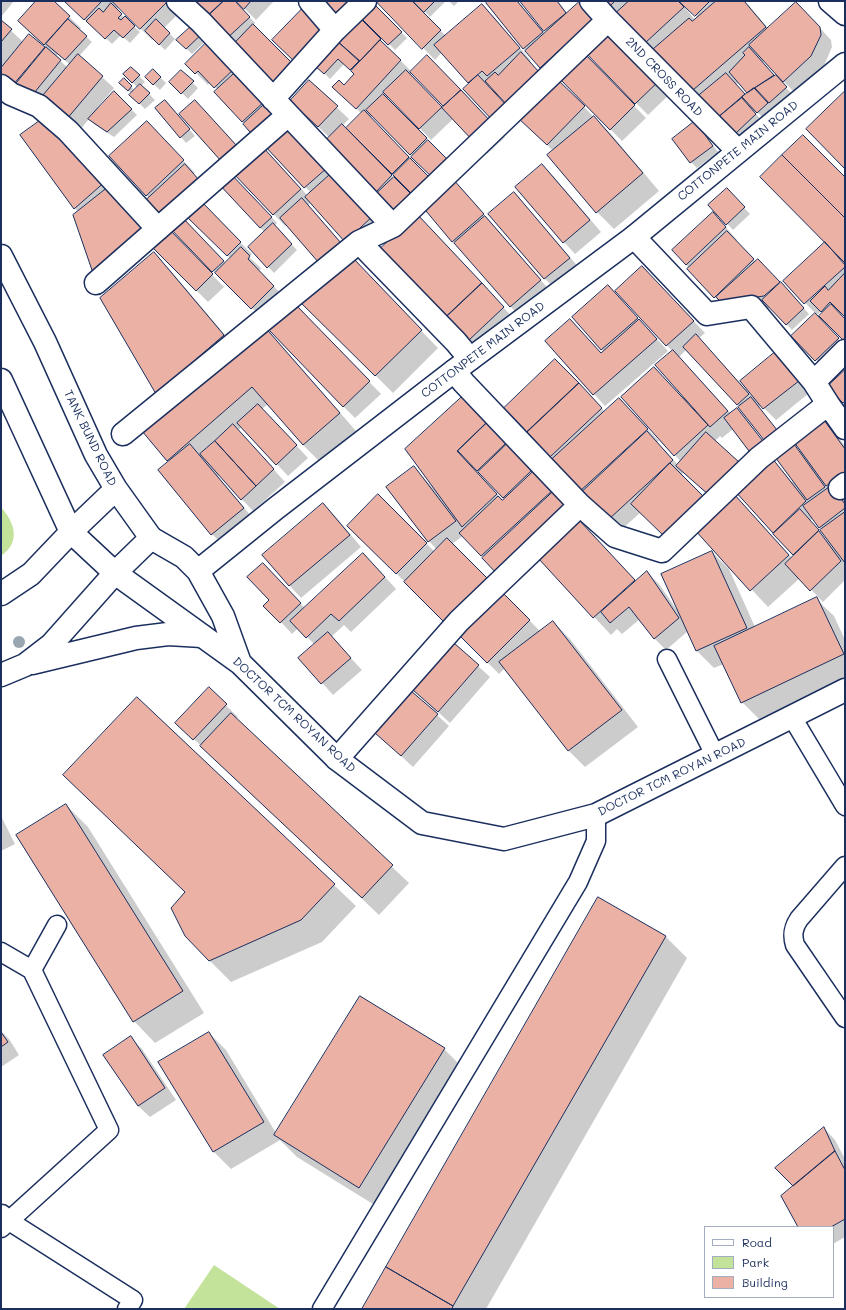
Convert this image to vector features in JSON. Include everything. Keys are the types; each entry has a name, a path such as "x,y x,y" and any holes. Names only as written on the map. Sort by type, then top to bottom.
{"street":[{"path":"178,1 201,22 393,226"},
{"path":"310,1 335,30"},
{"path":"273,99 335,30 364,1"},
{"name":"2ND CROSS ROAD","path":"591,1 738,151"},
{"path":"830,1 845,14"},
{"path":"123,434 359,242 393,226 608,20"},
{"name":"COTTONPETE MAIN ROAD","path":"198,572 275,509 462,365 634,237 845,64"},
{"path":"1,86 11,94 39,106 68,131 158,229"},
{"path":"96,283 288,115"},
{"path":"634,237 707,314 751,307 814,382 845,428"},
{"path":"359,242 456,342 462,365 464,383 580,505 615,536 662,551 759,458 828,404"},
{"name":"TANK BUND ROAD","path":"1,256 45,342 96,455 116,490 151,538"},
{"path":"814,382 845,351"},
{"path":"1,380 71,532 115,573"},
{"path":"1,594 31,574 71,532 116,490"},
{"path":"337,759 459,622 580,505"},
{"path":"25,665 55,641 115,573 151,538 184,557 198,572 223,616 240,663"},
{"name":"DOCTOR TCM ROYAN ROAD","path":"115,573 240,663 337,759 422,824 504,839 596,815 845,690"},
{"path":"1,675 25,665 136,638 168,634 202,636"}],"lane":[{"path":"666,659 715,755"},
{"path":"792,717 845,806"},
{"path":"322,1309 578,882 596,841 596,815"},
{"path":"845,866 799,919 795,925 793,938 795,945 845,1018"},
{"path":"32,970 57,925"},
{"path":"1,952 32,970 108,1130 4,1221 133,1300 127,1309"}],"green space":[{"path":"1,507 10,519 14,532 11,545 1,556"},
{"path":"214,1265 280,1309 184,1309"}],"building":[{"path":"36,1 54,1 70,16 44,45 18,21"},
{"path":"102,1 84,20 65,2"},
{"path":"112,1 168,1 140,29"},
{"path":"193,1 223,1 207,16"},
{"path":"224,1 235,1 250,17 224,41 204,20"},
{"path":"236,1 251,1 244,9"},
{"path":"317,1 349,1 331,17"},
{"path":"376,1 412,1 441,30 422,49"},
{"path":"413,1 435,1 424,12"},
{"path":"488,1 517,1 543,32 523,49 486,3"},
{"path":"520,1 557,1 566,13 544,31"},
{"path":"580,1 585,1 598,15 540,68 525,51"},
{"path":"606,1 615,1 610,6"},
{"path":"629,1 678,1 684,7 644,44 616,13"},
{"path":"679,1 710,1 695,16"},
{"path":"716,1 744,1 766,27 693,90 653,49 689,18 692,21"},
{"path":"796,2 820,27 821,35 811,56 783,82 749,45"},
{"path":"111,3 122,14 118,18 121,20 125,16 135,26 123,38 114,30 105,39 86,21 99,8 103,12"},
{"path":"374,4 402,32 388,45 360,17"},
{"path":"482,4 520,48 487,76 482,71 468,83 434,45"},
{"path":"304,7 328,30 296,63 272,40"},
{"path":"68,19 87,36 65,60 46,44"},
{"path":"156,19 170,33 159,45 145,31"},
{"path":"361,19 381,39 360,61 336,40 350,26 353,28"},
{"path":"1,20 12,29 1,42"},
{"path":"196,22 205,31 186,49 176,40"},
{"path":"253,24 295,66 272,88 231,47"},
{"path":"609,26 661,79 635,104 584,51"},
{"path":"29,34 45,47 13,85 1,75 1,68"},
{"path":"336,40 359,61 350,70 338,59 324,74 314,65"},
{"path":"380,40 401,60 356,109 332,87 339,80 344,85 354,74 351,71"},
{"path":"208,41 235,68 214,88 198,71 195,74 185,64"},
{"path":"46,47 61,60 30,98 15,85"},
{"path":"749,47 774,75 747,93 729,72 745,55 743,53"},
{"path":"521,52 539,72 508,106 485,81 495,72 498,75"},
{"path":"583,52 635,105 610,130 558,77"},
{"path":"78,54 103,76 66,120 41,98"},
{"path":"427,55 461,90 443,106 410,72"},
{"path":"131,67 140,75 132,83 123,74"},
{"path":"153,69 161,77 153,85 145,77"},
{"path":"181,70 194,81 181,94 169,82"},
{"path":"238,70 266,100 242,122 214,92"},
{"path":"406,70 442,107 419,129 383,92"},
{"path":"726,73 745,94 716,119 697,97"},
{"path":"478,75 510,109 495,123 463,89"},
{"path":"776,75 787,87 769,103 755,88"},
{"path":"124,78 132,86 128,91 119,83"},
{"path":"557,79 585,106 547,145 518,118"},
{"path":"309,80 338,106 318,127 290,101"},
{"path":"140,84 150,93 139,104 129,95"},
{"path":"754,88 768,103 757,113 742,97"},
{"path":"461,90 494,125 475,143 442,108"},
{"path":"114,91 132,109 107,132 88,119"},
{"path":"845,91 845,169 806,129"},
{"path":"383,94 427,138 410,155 366,110"},
{"path":"742,98 756,114 735,134 720,116"},
{"path":"165,100 190,129 180,138 155,108"},
{"path":"195,100 237,146 221,161 179,114"},
{"path":"269,100 283,114 256,139 243,124"},
{"path":"364,110 409,157 392,174 346,128"},
{"path":"594,116 643,173 596,213 547,155"},
{"path":"45,117 107,180 74,209 20,135"},
{"path":"147,121 184,160 146,196 109,156"},
{"path":"695,121 713,146 690,163 672,139"},
{"path":"286,124 327,168 304,188 264,145"},
{"path":"342,124 392,175 375,193 325,141"},
{"path":"803,135 845,177 845,218 782,155"},
{"path":"428,140 453,165 436,181 411,157"},
{"path":"261,145 301,189 273,215 232,172"},
{"path":"782,155 845,218 845,263 760,177"},
{"path":"410,158 434,182 417,199 393,175"},
{"path":"185,164 199,180 157,218 143,203"},
{"path":"542,164 590,220 563,243 515,187"},
{"path":"334,171 374,215 345,242 305,197"},
{"path":"229,172 272,217 260,228 217,182"},
{"path":"394,177 414,197 395,215 376,194"},
{"path":"452,178 484,214 452,242 421,205"},
{"path":"111,185 149,229 93,273 73,215"},
{"path":"727,188 745,207 726,225 708,205"},
{"path":"514,192 570,258 544,279 488,214"},
{"path":"302,198 341,243 319,263 280,218"},
{"path":"202,202 241,242 227,256 187,217"},
{"path":"713,212 726,227 686,265 672,250"},
{"path":"417,214 482,283 446,317 381,248"},
{"path":"180,215 224,261 212,272 168,226"},
{"path":"485,216 541,280 510,307 454,243"},
{"path":"273,223 292,244 267,268 248,247"},
{"path":"165,225 213,274 196,291 147,242"},
{"path":"727,231 754,259 714,298 687,269"},
{"path":"825,242 845,265 845,267 804,304 783,281"},
{"path":"241,247 250,256 248,259 274,286 251,309 215,273"},
{"path":"154,252 224,335 156,394 100,298"},
{"path":"352,257 422,330 375,376 297,299"},
{"path":"758,259 780,282 764,296 721,302 716,297"},
{"path":"642,266 694,321 666,346 615,291"},
{"path":"845,273 845,317 830,302 821,312 810,301 825,286 828,290"},
{"path":"781,282 804,308 786,325 762,300"},
{"path":"482,283 504,307 468,341 446,317"},
{"path":"608,285 638,318 601,350 572,317"},
{"path":"831,304 845,319 845,338 843,340 819,316"},
{"path":"296,305 370,381 343,407 269,330"},
{"path":"815,313 839,338 815,361 791,336"},
{"path":"570,319 601,353 639,319 657,339 593,395 545,341"},
{"path":"263,325 340,413 303,445 252,387 167,461 142,431"},
{"path":"696,334 749,394 737,405 683,347"},
{"path":"780,348 804,377 763,409 740,381"},
{"path":"673,350 728,411 710,427 655,365"},
{"path":"555,359 579,383 527,432 504,408"},
{"path":"654,367 708,425 674,456 621,397"},
{"path":"845,370 845,402 843,403 827,387"},
{"path":"579,383 602,408 550,457 527,432"},
{"path":"464,395 488,421 457,451 497,494 462,527 405,449"},
{"path":"751,397 777,430 764,440 738,407"},
{"path":"619,398 648,429 579,492 550,461"},
{"path":"258,404 297,445 276,465 237,423"},
{"path":"737,408 766,445 752,455 724,418"},
{"path":"824,420 845,449 845,473 826,486 794,442"},
{"path":"487,423 506,443 477,471 458,451"},
{"path":"233,424 274,469 256,486 215,441"},
{"path":"647,431 673,460 608,520 582,492"},
{"path":"706,432 740,463 710,496 676,466"},
{"path":"215,441 256,486 241,500 200,454"},
{"path":"190,444 244,508 211,535 158,470"},
{"path":"507,444 532,470 503,498 478,472"},
{"path":"794,444 825,487 807,500 775,457"},
{"path":"772,458 806,501 773,533 734,490"},
{"path":"670,463 705,498 666,538 631,504"},
{"path":"414,466 456,521 428,542 386,487"},
{"path":"536,469 554,489 481,556 459,533 498,496 502,500"},
{"path":"831,486 845,504 845,508 819,528 803,506"},
{"path":"555,490 572,508 499,576 482,558"},
{"path":"733,493 789,555 750,591 694,529"},
{"path":"378,494 427,543 396,574 347,526"},
{"path":"323,503 350,535 289,586 262,555"},
{"path":"800,509 819,530 793,555 773,534"},
{"path":"845,512 845,563 820,530"},
{"path":"579,520 635,580 593,618 538,558"},
{"path":"819,531 841,561 810,591 785,564"},
{"path":"447,538 491,582 447,625 404,582"},
{"path":"712,551 747,628 696,651 661,574"},
{"path":"363,553 385,577 339,621 331,614 306,638 290,621"},
{"path":"263,563 301,603 280,623 263,606 269,600 247,577"},
{"path":"647,571 679,618 654,639 629,607 610,623 601,612"},
{"path":"503,593 530,620 487,663 460,636"},
{"path":"817,597 844,654 741,703 714,646"},
{"path":"553,621 622,710 568,751 499,662"},
{"path":"328,632 351,658 321,684 298,658"},
{"path":"454,643 479,665 438,712 413,690"},
{"path":"209,687 227,704 193,740 175,723"},
{"path":"411,691 438,714 401,756 375,733"},
{"path":"137,697 335,884 301,920 209,961 185,936 171,908 185,892 63,775"},
{"path":"231,713 393,865 362,898 200,746"},
{"path":"66,804 183,991 133,1022 16,835"},
{"path":"598,897 666,936 453,1306 386,1267"},
{"path":"360,996 445,1048 359,1188 274,1135"},
{"path":"1,1032 8,1042 1,1047"},
{"path":"209,1032 264,1122 213,1152 158,1062"},
{"path":"131,1036 165,1088 138,1106 103,1055"},
{"path":"824,1127 835,1151 793,1186 775,1168"},
{"path":"835,1151 845,1170 845,1219 833,1226 797,1226 781,1196"},
{"path":"386,1267 453,1306 452,1309 362,1309"}]}
